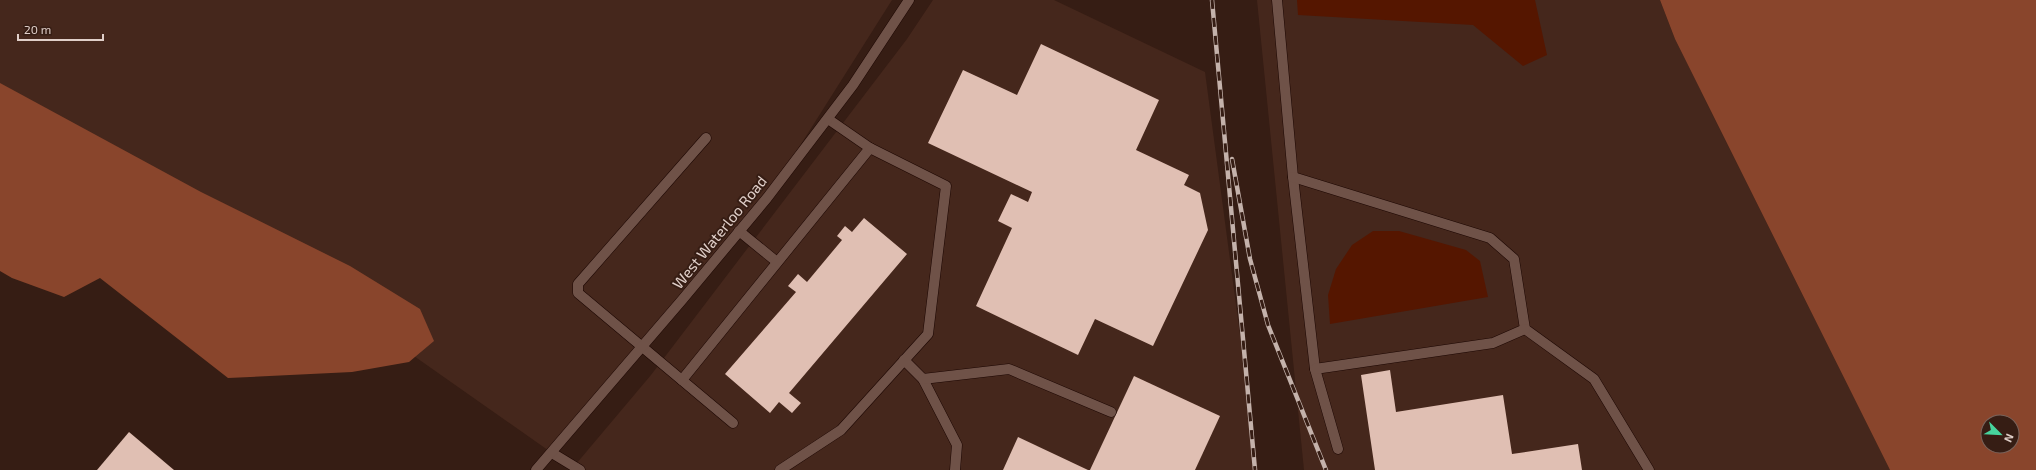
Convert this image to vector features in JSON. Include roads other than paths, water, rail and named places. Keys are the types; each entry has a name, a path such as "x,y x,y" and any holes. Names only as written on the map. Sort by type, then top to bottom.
{"main road":[{"name":"West Waterloo Road","path":"536,470 767,198 853,85 909,0"},
{"path":"1277,0 1293,177 1315,369 1338,449"},
{"path":"780,470 841,430 928,334 946,186 870,148 828,119"},
{"path":"706,138 578,284 578,293 734,423"},
{"path":"682,380 870,148"},
{"path":"1293,177 1490,238 1514,259 1525,329 1594,379 1649,470"},
{"path":"739,231 777,262"},
{"path":"1315,369 1493,343 1525,329"},
{"path":"904,360 923,379 957,445 955,470"},
{"path":"923,379 1009,369 1111,412"},
{"path":"552,453 580,470"}],"railway":[{"path":"1212,0 1255,470"},
{"path":"1232,159 1250,259 1268,325 1326,470"}]}
